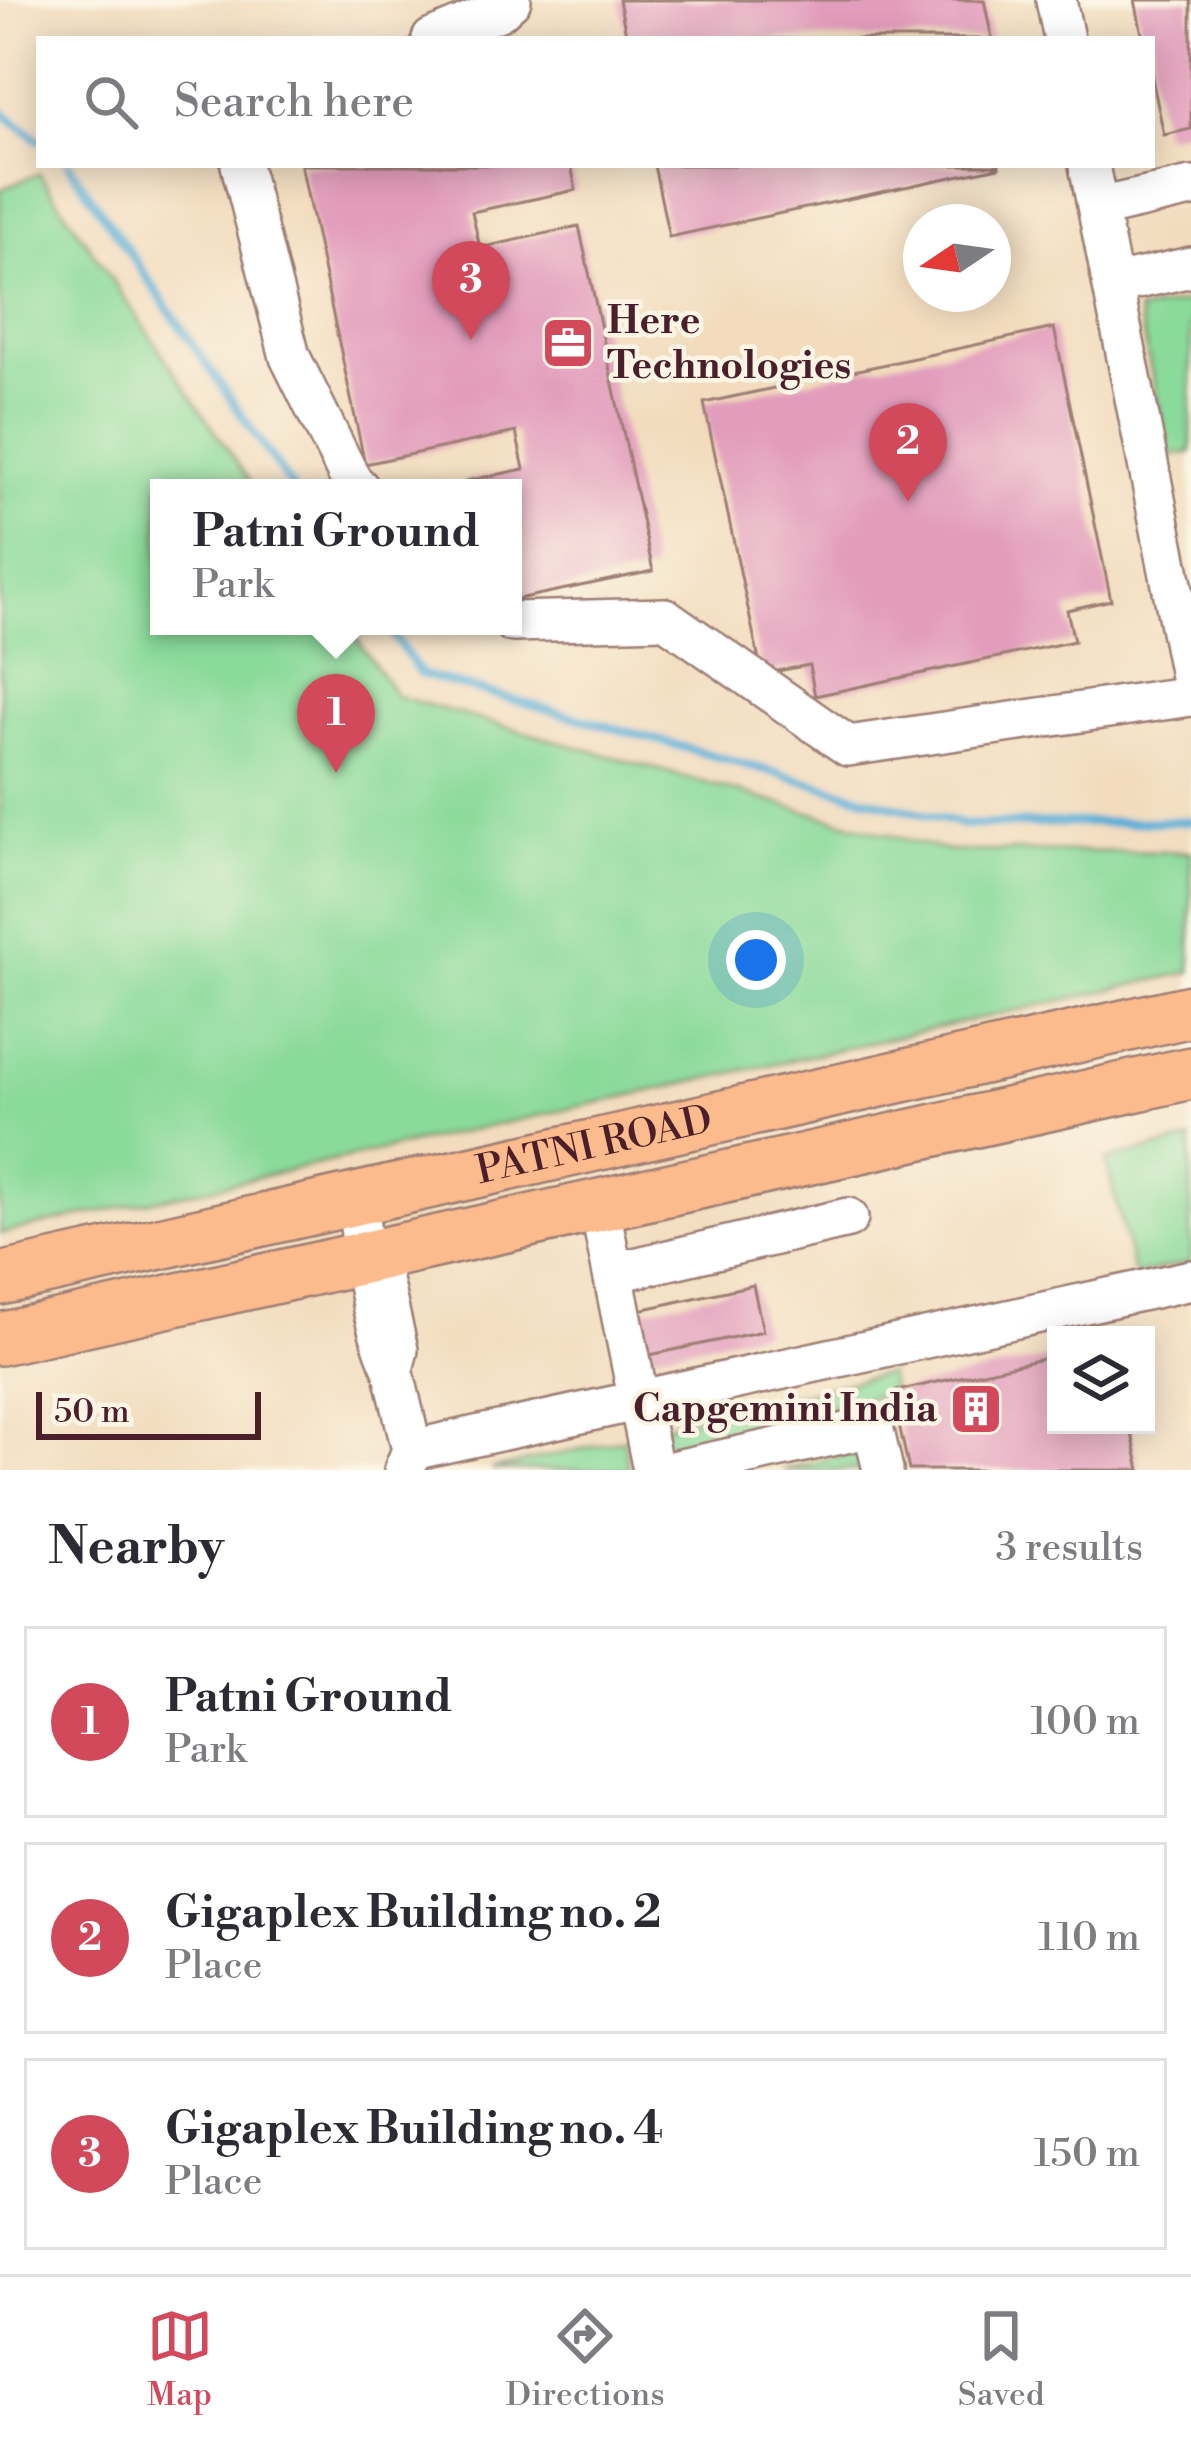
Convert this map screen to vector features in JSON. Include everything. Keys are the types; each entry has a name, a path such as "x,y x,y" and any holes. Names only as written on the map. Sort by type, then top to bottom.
{"main road":[{"name":"PATNI ROAD","path":"0,1279 1191,1010"},
{"name":"PATNI ROAD","path":"0,1339 1191,1073"}],"lane":[{"path":"439,36 499,11 511,0"},
{"path":"1056,0 1063,36"},
{"path":"242,168 290,357 351,479"},
{"path":"1090,168 1191,681"},
{"path":"1098,208 1191,187"},
{"path":"1115,284 1191,267"},
{"path":"522,622 665,618 848,746 1191,696"},
{"path":"357,1199 408,1460 639,1401 1191,1280"},
{"path":"599,1205 653,1470"},
{"path":"613,1274 848,1218"},
{"path":"676,1470 873,1426 883,1470"}],"green space":[{"path":"39,173 248,479 150,479 150,635 354,635 396,696 948,851 1191,852 1191,972 0,1234 0,190"},
{"path":"1191,301 1191,452 1170,456 1138,312"},
{"path":"1191,1140 1191,1262 1134,1275 1106,1160"},
{"path":"888,1373 892,1392 664,1446 660,1426"},
{"path":"624,1439 629,1470 491,1470"},
{"path":"859,1451 862,1470 782,1470"}],"building":[{"path":"619,0 984,0 991,36 626,36"},
{"path":"1135,0 1191,0 1191,129 1164,135 1155,92 1155,36 1142,36"},
{"path":"302,168 572,168 576,190 472,212 480,248 579,226 653,571 522,598 522,479 476,479 524,469 516,432 365,464"},
{"path":"655,168 994,168 669,237"},
{"path":"1054,328 1111,600 1067,610 1074,641 815,696 809,665 762,674 704,403"},
{"path":"753,1285 763,1331 650,1355 640,1310"},
{"name":"Capgemini India","path":"1047,1358 1047,1434 1132,1434 1140,1470 909,1470 892,1392"}],"waterway":[{"path":"0,111 36,138"},
{"path":"71,168 286,479"},
{"path":"393,635 420,674 963,825 1191,821"}],"place":[{"name":"Gigaplex Building no. 4","path":"471,340"},
{"name":"Here Technologies","path":"568,343"},
{"name":"Gigaplex Building no. 2","path":"908,502"},
{"name":"Patni Ground","path":"336,773"},
{"name":"Capgemini India","path":"976,1409"}]}
